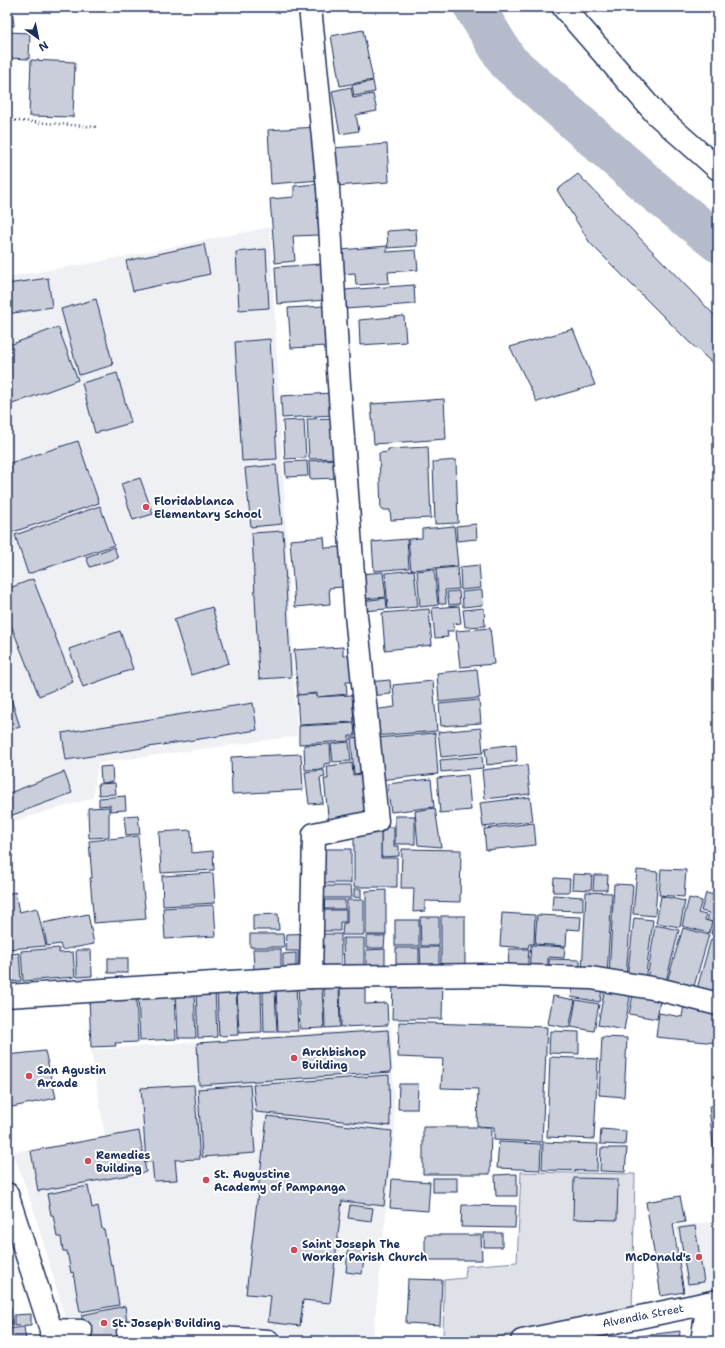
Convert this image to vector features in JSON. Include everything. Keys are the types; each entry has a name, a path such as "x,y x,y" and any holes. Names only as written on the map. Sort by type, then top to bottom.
{"street":[{"path":"310,7 328,188 338,370 356,615 377,821 314,834 311,977"},
{"path":"563,7 656,114 718,169"},
{"path":"7,996 311,977 490,975 591,978 658,989 718,1004"},
{"path":"7,1194 51,1335 81,1331"},
{"path":"702,1341 713,1302"},
{"name":"Alvendia Street","path":"522,1341 713,1302"},
{"path":"128,1332 282,1341"}],"path":[{"path":"7,120 98,128"}],"shaded area":[{"name":"Floridablanca Elementary School","path":"270,227 297,736 98,763 93,798 7,823 7,277 98,262"},
{"name":"St. Augustine Academy of Pampanga","path":"391,1027 395,1126 373,1338 338,1336 338,1341 67,1341 64,1314 33,1208 13,1152 105,1137 91,1050"},
{"path":"521,1172 635,1174 632,1314 471,1341 443,1341 444,1280 465,1278 466,1266 517,1262"},
{"name":"McDonald's","path":"718,1221 718,1288 687,1295 676,1226"}],"building":[{"path":"7,7 12,7 14,26 7,26"},
{"path":"363,30 373,80 340,86 331,36"},
{"path":"7,32 30,33 29,59 7,58"},
{"path":"31,60 75,62 73,117 29,116"},
{"path":"373,81 375,92 354,96 352,85"},
{"path":"351,87 353,98 373,94 377,111 356,115 359,131 340,134 332,91"},
{"path":"317,127 320,180 271,184 268,130"},
{"path":"387,144 389,182 336,186 333,148"},
{"path":"578,174 718,319 718,368 688,341 590,243 557,190"},
{"path":"316,184 319,235 293,236 295,261 275,263 270,199 294,197 294,186"},
{"path":"416,229 417,246 388,248 387,231"},
{"path":"204,244 210,274 133,291 126,261"},
{"path":"387,246 387,252 416,250 418,270 388,272 389,283 356,285 355,273 342,274 341,250"},
{"path":"266,249 269,308 239,310 236,252"},
{"path":"322,264 325,300 277,304 275,267"},
{"path":"48,278 52,307 7,314 7,284"},
{"path":"414,285 415,304 345,309 344,290"},
{"path":"96,299 113,365 79,375 61,309"},
{"path":"324,306 327,346 291,348 288,308"},
{"path":"404,316 406,342 360,345 359,320"},
{"path":"58,327 78,380 7,406 7,346"},
{"path":"573,329 595,385 537,402 510,347"},
{"path":"270,339 277,459 242,461 235,342"},
{"path":"117,373 131,423 95,433 82,383"},
{"path":"333,393 334,415 282,418 281,396"},
{"path":"444,399 446,439 374,444 371,404"},
{"path":"336,418 337,458 309,459 307,419"},
{"path":"304,420 306,458 285,459 283,421"},
{"path":"78,441 99,503 7,534 7,464"},
{"path":"428,447 431,518 391,520 390,510 381,510 379,453 388,452 388,449"},
{"path":"337,459 338,478 310,479 309,461"},
{"path":"456,460 458,523 435,524 433,462"},
{"path":"307,461 308,476 286,477 285,462"},
{"path":"276,465 282,524 251,527 245,468"},
{"path":"140,478 153,514 133,520 121,484"},
{"path":"100,506 114,545 28,574 15,535"},
{"path":"476,524 477,539 457,541 456,526"},
{"path":"454,526 458,566 411,570 408,539 422,538 422,529"},
{"path":"283,531 291,677 259,679 252,533"},
{"path":"324,537 325,548 340,547 343,587 329,588 330,604 295,607 290,540"},
{"path":"407,539 409,568 374,571 372,542"},
{"path":"114,547 118,558 90,567 86,557"},
{"path":"479,565 481,588 461,590 460,567"},
{"path":"457,567 459,589 445,590 446,604 439,604 436,569"},
{"path":"434,569 438,605 420,607 417,571"},
{"path":"414,570 418,607 388,609 385,573"},
{"path":"383,572 386,597 362,599 360,574"},
{"path":"33,579 73,682 39,696 7,615 7,589"},
{"path":"482,590 483,605 463,607 462,592"},
{"path":"459,591 460,604 449,605 447,592"},
{"path":"386,598 387,609 363,611 362,601"},
{"path":"459,606 461,623 453,624 454,631 447,631 448,637 435,638 432,608"},
{"path":"212,607 229,663 191,675 174,619"},
{"path":"484,608 485,626 465,627 463,610"},
{"path":"429,609 432,645 385,650 382,613"},
{"path":"490,628 494,664 460,667 456,631"},
{"path":"120,631 133,669 83,687 69,649"},
{"path":"343,647 343,656 350,655 352,682 346,682 347,694 317,697 317,693 298,695 294,650"},
{"path":"477,669 480,698 439,702 437,673"},
{"path":"390,680 391,694 369,696 367,682"},
{"path":"433,681 437,731 374,736 372,710 395,707 393,685"},
{"path":"7,686 20,727 7,731"},
{"path":"316,694 316,697 352,695 354,722 299,725 297,695"},
{"path":"479,700 481,723 441,726 439,704"},
{"path":"253,703 257,730 66,760 62,733"},
{"path":"354,723 355,736 349,736 349,741 299,744 299,726"},
{"path":"481,728 483,753 441,757 438,732"},
{"path":"435,733 438,774 379,780 376,738"},
{"path":"360,737 363,773 354,774 351,738"},
{"path":"349,742 351,761 333,762 331,744"},
{"path":"330,744 331,763 324,764 324,769 305,770 304,745"},
{"path":"516,744 517,761 487,765 485,748"},
{"path":"301,754 303,790 232,794 231,757"},
{"path":"482,756 483,768 441,772 440,760"},
{"path":"352,763 353,775 364,774 369,819 329,824 324,779 328,779 327,766"},
{"path":"527,765 530,794 485,799 482,770"},
{"path":"112,766 113,782 101,783 100,767"},
{"path":"324,770 325,777 320,778 323,803 309,804 305,772"},
{"path":"64,772 72,793 7,817 7,794"},
{"path":"468,775 471,810 440,813 437,778"},
{"path":"431,779 434,807 391,812 387,784"},
{"path":"115,783 116,794 99,795 98,784"},
{"path":"125,796 126,810 110,811 110,805 99,806 99,798"},
{"path":"530,797 533,821 483,827 480,803"},
{"path":"109,807 109,837 89,838 88,808"},
{"path":"435,808 441,847 418,845 415,811"},
{"path":"138,815 140,834 126,835 124,816"},
{"path":"395,816 415,816 415,844 395,844"},
{"path":"534,823 536,845 486,850 484,829"},
{"path":"381,827 394,827 394,846 399,846 399,856 381,857"},
{"path":"191,830 192,853 213,851 214,870 161,873 159,832"},
{"path":"354,833 381,833 381,858 397,858 397,887 354,887"},
{"path":"138,836 146,919 94,923 90,878 92,878 89,841"},
{"path":"320,849 351,849 351,883 320,883"},
{"path":"402,849 461,850 460,902 425,901 425,911 413,912 414,888 401,888"},
{"path":"661,869 686,870 684,897 659,895"},
{"path":"637,870 658,872 655,916 633,914"},
{"path":"213,873 215,903 163,906 162,876"},
{"path":"573,874 592,875 591,890 572,889"},
{"path":"594,875 608,875 607,890 593,890"},
{"path":"554,878 570,879 569,892 553,892"},
{"path":"614,884 633,885 626,978 609,976"},
{"path":"320,886 351,886 352,898 320,898"},
{"path":"354,889 361,889 361,898 354,897"},
{"path":"386,890 386,935 366,935 366,891"},
{"path":"15,892 19,912 37,908 46,946 9,949 7,944 7,894"},
{"path":"586,892 612,893 607,975 582,973"},
{"path":"706,893 718,896 718,936 711,934 714,922 707,921 709,913 701,911"},
{"path":"553,895 583,897 583,911 552,910"},
{"path":"661,896 685,901 680,927 656,923"},
{"path":"689,898 702,901 698,913 706,915 705,920 712,922 709,933 682,926"},
{"path":"320,900 345,900 345,909 320,909"},
{"path":"347,900 364,900 364,935 342,935 343,923 347,923"},
{"path":"214,905 216,936 165,939 163,908"},
{"path":"320,910 346,910 346,922 340,922 340,931 320,931"},
{"path":"502,913 535,915 534,944 529,944 528,948 500,946"},
{"path":"88,914 94,944 62,950 60,944 47,946 43,923"},
{"path":"278,914 279,930 253,930 253,915"},
{"path":"537,915 581,917 580,930 567,929 566,946 535,944"},
{"path":"441,916 465,916 465,969 441,969"},
{"path":"420,917 439,917 439,946 421,946"},
{"path":"634,918 653,920 645,981 627,979"},
{"path":"395,920 419,920 419,946 395,946"},
{"path":"655,925 679,930 665,985 647,981"},
{"path":"683,928 709,935 692,993 666,985"},
{"path":"318,933 318,970 298,970 298,951 286,951 287,934"},
{"path":"250,934 283,934 284,947 250,947"},
{"path":"320,934 341,934 341,971 320,971"},
{"path":"366,936 385,936 384,948 366,948"},
{"path":"343,938 364,938 364,971 344,971"},
{"path":"711,939 718,940 718,998 696,992"},
{"path":"531,945 565,947 564,958 548,957 548,972 529,971"},
{"path":"420,947 439,947 439,970 421,971"},
{"path":"59,948 59,953 73,952 75,977 23,981 21,951"},
{"path":"396,948 419,948 419,971 396,971"},
{"path":"253,949 281,949 281,970 254,970"},
{"path":"385,949 385,972 366,972 366,950"},
{"path":"509,949 529,949 527,971 508,970"},
{"path":"76,950 91,950 92,976 77,977"},
{"path":"19,953 21,981 7,982 7,954"},
{"path":"296,953 296,970 283,971 283,954"},
{"path":"108,958 128,958 128,973 108,973"},
{"path":"549,959 580,960 580,973 549,972"},
{"path":"393,979 443,980 442,1019 392,1019"},
{"path":"339,983 340,1027 325,1028 324,984"},
{"path":"365,983 365,1004 387,1003 388,1025 341,1027 340,984"},
{"path":"574,983 602,988 600,1002 571,997"},
{"path":"322,985 324,1028 300,1029 298,986"},
{"path":"296,986 298,1031 278,1031 276,987"},
{"path":"236,987 238,1035 219,1036 217,988"},
{"path":"605,987 631,992 624,1030 598,1025"},
{"path":"215,988 217,1037 198,1038 196,990"},
{"path":"176,990 194,990 196,1038 178,1038"},
{"path":"275,990 277,1032 264,1032 263,991"},
{"path":"634,990 661,994 657,1019 629,1014"},
{"path":"261,991 262,1032 239,1033 237,992"},
{"path":"174,992 176,1039 140,1041 138,993"},
{"path":"136,994 138,1042 115,1043 116,1046 91,1047 89,997"},
{"path":"553,996 575,1000 569,1028 548,1024"},
{"path":"576,1000 599,1004 594,1031 571,1027"},
{"path":"684,1005 718,1012 716,1043 656,1037 659,1013 682,1017"},
{"path":"399,1022 547,1027 542,1142 494,1140 494,1127 477,1126 478,1089 441,1088 443,1059 398,1057"},
{"name":"Archbishop Building","path":"388,1030 391,1072 199,1085 197,1043"},
{"path":"550,1031 579,1032 579,1054 549,1053"},
{"path":"602,1037 627,1038 624,1097 599,1095"},
{"name":"San Agustin Arcade","path":"45,1051 56,1098 7,1108 7,1055"},
{"path":"550,1057 598,1059 594,1139 547,1137"},
{"path":"389,1075 390,1126 256,1112 253,1085"},
{"path":"399,1084 418,1084 417,1109 398,1109"},
{"path":"194,1085 200,1159 175,1160 177,1180 154,1181 152,1162 146,1163 141,1088"},
{"path":"250,1085 255,1153 202,1157 198,1089"},
{"path":"709,1106 718,1106 718,1155 714,1156"},
{"name":"Saint Joseph The Worker Parish Church","path":"267,1116 392,1131 384,1206 342,1201 330,1303 303,1300 300,1326 268,1322 271,1296 246,1294"},
{"path":"423,1127 491,1127 490,1174 423,1174"},
{"path":"601,1129 626,1131 625,1145 600,1144"},
{"name":"Remedies Building","path":"139,1131 146,1172 38,1191 31,1151"},
{"path":"499,1142 541,1144 540,1170 497,1168"},
{"path":"543,1142 598,1144 597,1171 542,1170"},
{"path":"601,1148 627,1148 625,1172 600,1171"},
{"path":"716,1160 718,1160 718,1182"},
{"path":"517,1174 517,1196 496,1196 495,1175"},
{"path":"433,1178 457,1178 457,1192 433,1192"},
{"path":"574,1178 618,1179 617,1220 573,1219"},
{"path":"392,1179 430,1182 428,1211 390,1208"},
{"path":"88,1186 92,1208 98,1206 102,1229 104,1229 111,1266 113,1265 119,1305 80,1312 73,1272 71,1273 67,1251 63,1251 61,1237 57,1237 47,1194"},
{"path":"680,1196 685,1222 673,1224 684,1292 661,1296 646,1202"},
{"path":"350,1205 373,1208 371,1221 348,1218"},
{"path":"462,1205 516,1206 515,1228 461,1227"},
{"path":"695,1226 704,1282 688,1284 679,1228"},
{"path":"484,1233 502,1233 502,1247 484,1247"},
{"path":"425,1235 481,1235 482,1260 425,1260"},
{"path":"348,1249 365,1251 362,1274 346,1272"},
{"path":"408,1279 442,1280 440,1325 406,1323"},
{"name":"St. Joseph Building","path":"125,1306 128,1332 126,1341 81,1341 82,1315"},
{"path":"7,1307 11,1307 11,1325 7,1326"},
{"path":"31,1314 31,1325 14,1326 14,1315"},
{"path":"24,1327 26,1341 7,1341 7,1329"},
{"path":"680,1331 679,1341 640,1341 640,1336"}],"waterway":[{"path":"474,7 508,62 658,194 718,242"}],"tunnel":[{"path":"81,1331 128,1332"}],"place":[{"name":"Floridablanca Elementary School","path":"146,507"},
{"name":"Archbishop Building","path":"294,1058"},
{"name":"San Agustin Arcade","path":"29,1076"},
{"name":"Remedies Building","path":"88,1161"},
{"name":"St. Augustine Academy of Pampanga","path":"206,1180"},
{"name":"Saint Joseph The Worker Parish Church","path":"294,1250"},
{"name":"McDonald's","path":"699,1257"},
{"name":"St. Joseph Building","path":"104,1323"}]}
